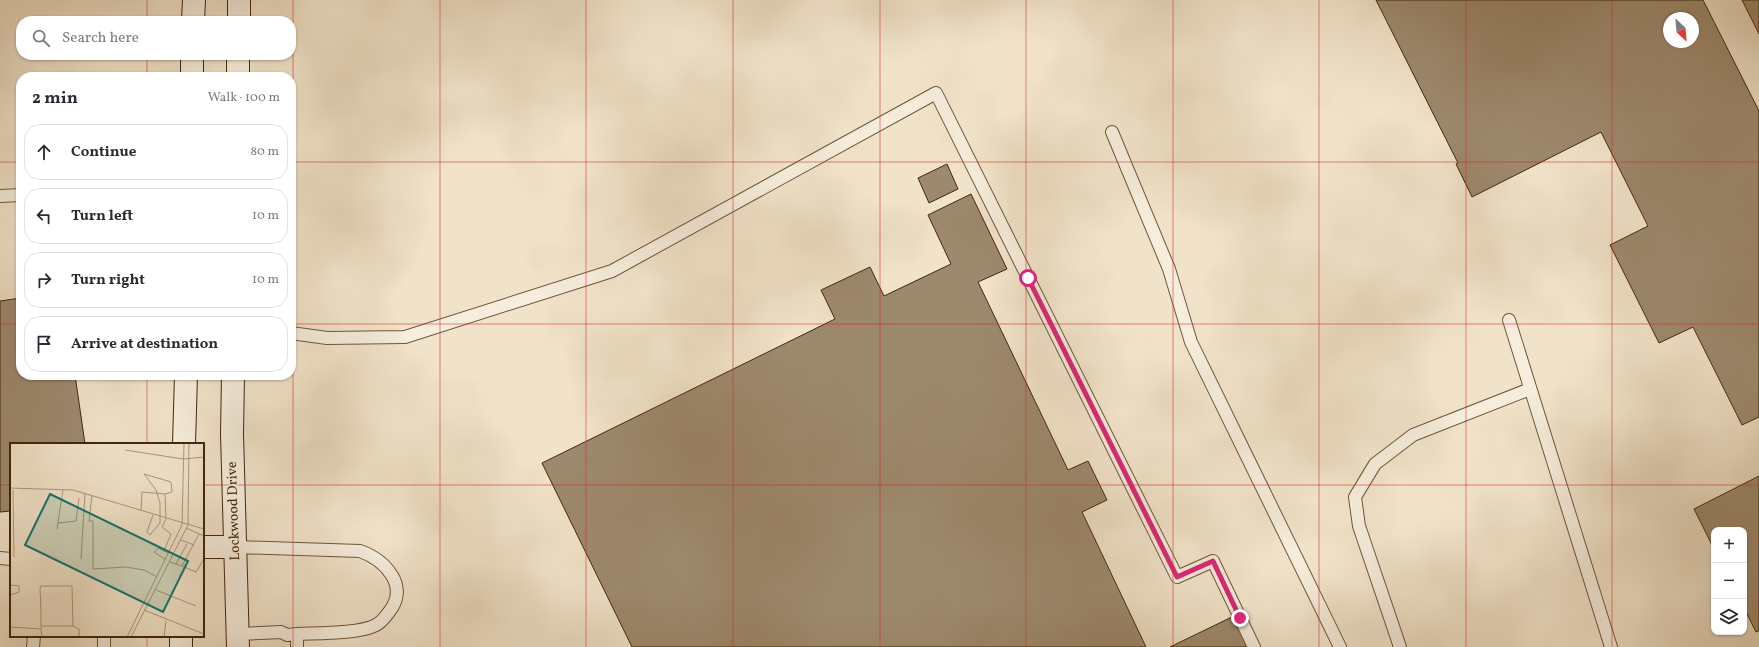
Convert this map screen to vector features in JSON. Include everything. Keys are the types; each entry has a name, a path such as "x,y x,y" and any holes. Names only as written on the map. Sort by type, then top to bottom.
{"main road":[{"path":"193,16 194,0"},
{"path":"239,0 239,16"},
{"path":"192,60 192,72"},
{"path":"238,60 238,72"},
{"path":"184,443 186,380"},
{"name":"Lockwood Drive","path":"233,380 232,434 238,641"},
{"path":"204,547 235,547"}],"lane":[{"path":"296,334 327,338 406,337 612,271 936,93 1177,577 1213,561 1254,647"},
{"path":"1112,132 1169,269 1191,342 1340,647"},
{"path":"0,196 16,195"},
{"path":"1509,320 1611,647"},
{"path":"1400,647 1359,526 1355,497 1375,464 1413,435 1530,389"},
{"path":"235,547 360,551 372,555 382,563 392,574 397,586 394,606 382,621 375,626 358,630 287,635 282,632 238,641"},
{"path":"0,558 10,559"},
{"path":"296,634 297,647"}],"building":[{"path":"1376,0 1703,0 1759,111 1759,417 1742,425 1693,327 1659,343 1610,245 1648,226 1601,132 1472,197 1456,164 1458,163"},
{"path":"1742,0 1759,0 1759,34"},
{"path":"947,164 958,189 929,203 918,178"},
{"path":"971,194 1007,269 978,282 1068,470 1088,461 1107,500 1082,512 1146,647 632,647 542,463 835,319 821,290 870,267 884,296 951,264 928,215"},
{"path":"16,299 16,380 76,380 85,443 10,443 10,511 0,512 0,301"},
{"path":"1759,476 1759,631 1756,632 1747,614 1747,527 1711,527 1711,543 1694,509"},
{"path":"1234,616 1249,647 1170,647"}],"route":[{"path":"1028,278 1177,577 1213,561 1240,618"}]}
